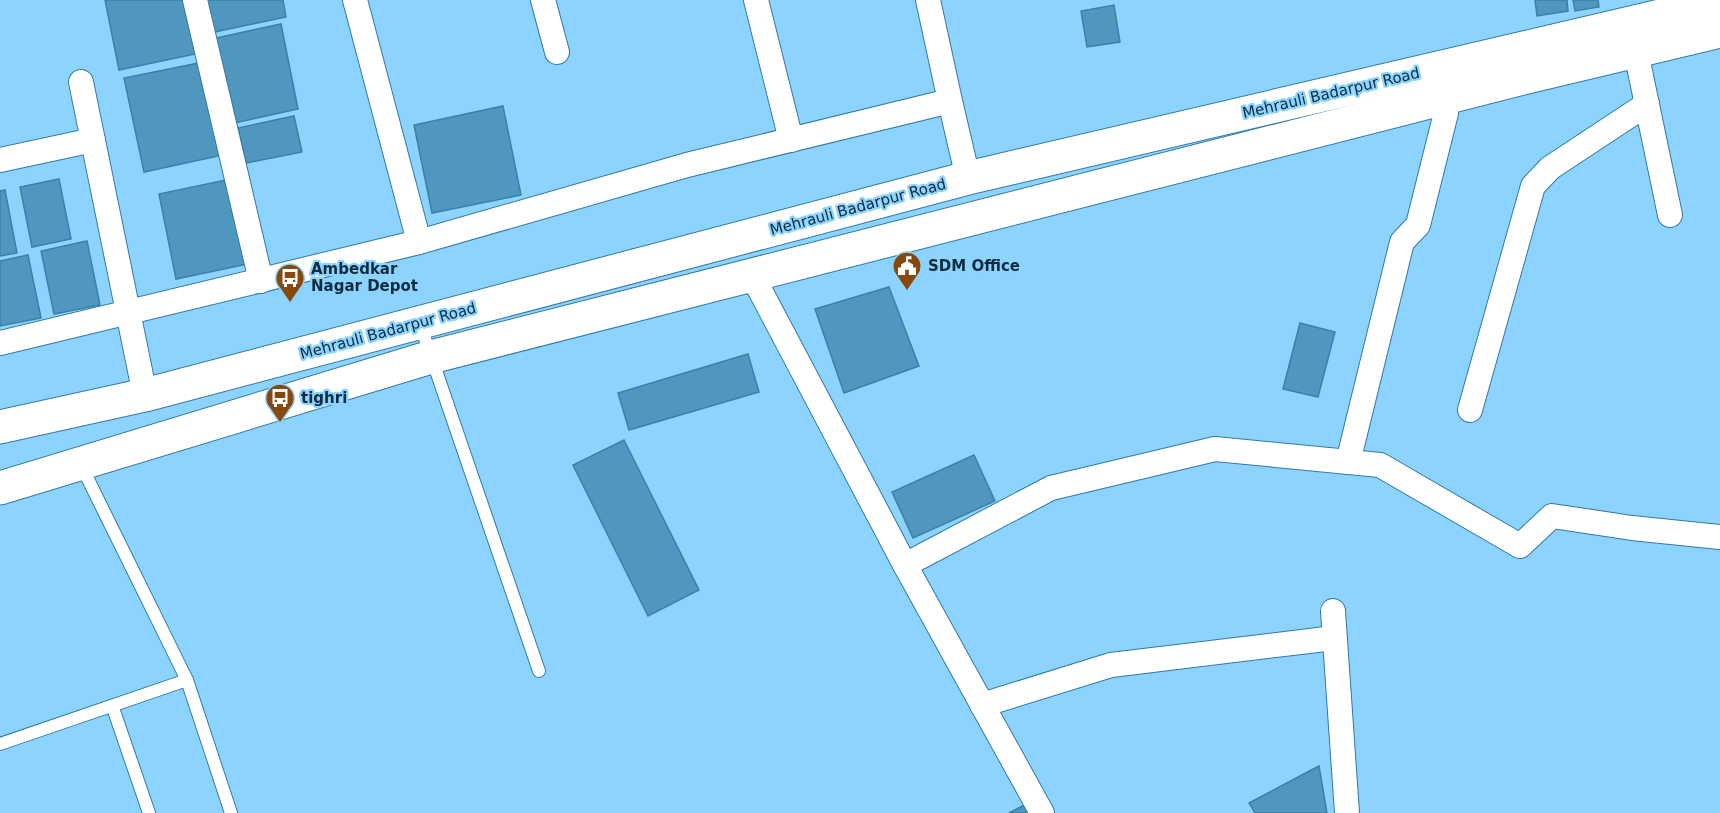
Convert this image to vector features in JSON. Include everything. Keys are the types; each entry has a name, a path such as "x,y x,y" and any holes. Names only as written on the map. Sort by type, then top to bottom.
{"main road":[{"name":"Mehrauli Badarpur Road","path":"0,427 146,395 968,178 1720,2"},
{"name":"Mehrauli Badarpur Road","path":"81,464 307,397 431,357 1447,98 1720,31"},
{"path":"1189,127 1198,162"},
{"path":"0,489 81,464"}],"street":[{"path":"195,0 261,281"},
{"path":"355,0 419,242"},
{"path":"543,0 557,52"},
{"path":"756,0 791,140"},
{"path":"928,0 968,178"},
{"path":"1636,52 1670,214"},
{"path":"81,82 146,395"},
{"path":"1348,462 1402,242 1418,225 1447,98"},
{"path":"0,343 129,314 419,242 687,165 950,101"},
{"path":"1470,410 1533,186 1550,168 1647,104"},
{"path":"0,160 93,141"},
{"path":"752,275 905,565 1042,813"},
{"path":"905,565 1051,488 1209,451 1380,465 1520,546 1552,516 1632,528 1720,537"},
{"path":"1334,611 1347,813"},
{"path":"982,705 1111,665 1334,638"}],"lane":[{"path":"419,323 539,671"},
{"path":"81,464 188,680 231,813"},
{"path":"0,744 113,708 188,680"},
{"path":"113,708 149,813"}],"building":[{"path":"105,0 189,0 200,53 119,70"},
{"path":"198,0 283,0 286,17 205,34"},
{"path":"1535,0 1567,0 1568,11 1537,16"},
{"path":"1573,0 1598,0 1599,7 1575,11"},
{"path":"1114,5 1120,42 1087,47 1081,11"},
{"path":"281,24 298,109 234,123 216,38"},
{"path":"204,62 223,155 144,172 124,78"},
{"path":"503,106 521,195 432,213 414,125"},
{"path":"294,116 302,152 246,163 238,128"},
{"path":"59,179 71,239 32,247 20,187"},
{"path":"231,179 248,264 176,279 159,194"},
{"path":"5,190 17,253 0,256 0,191"},
{"path":"87,241 100,305 54,314 41,251"},
{"path":"28,255 41,318 0,326 0,261"},
{"path":"889,287 919,366 844,393 815,309"},
{"path":"1300,323 1335,332 1318,397 1283,389"},
{"path":"748,354 759,392 629,430 618,393"},
{"path":"624,440 699,590 648,616 573,465"},
{"path":"974,455 995,501 913,538 892,492"},
{"path":"1319,766 1327,813 1255,813 1249,803"},
{"path":"1030,802 1036,813 1009,813"}],"place":[{"name":"SDM Office","path":"907,292"},
{"name":"Ambedkar Nagar Depot","path":"290,304"},
{"name":"tighri","path":"280,424"}]}
